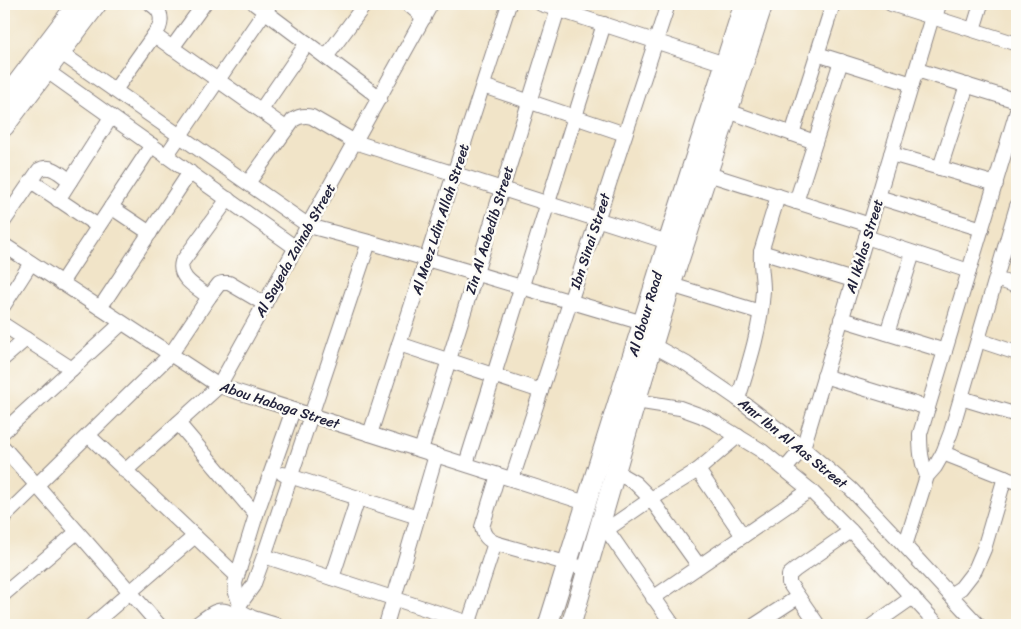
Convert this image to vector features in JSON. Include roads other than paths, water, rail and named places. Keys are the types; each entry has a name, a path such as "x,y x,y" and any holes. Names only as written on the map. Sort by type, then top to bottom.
{"street":[{"path":"54,48 77,4"},
{"path":"4,127 40,66 54,48 97,4"},
{"path":"115,90 159,28 161,17 157,8 151,4"},
{"path":"172,48 204,4"},
{"path":"326,57 365,4"},
{"path":"408,4 424,18"},
{"name":"Al Sayeda Zainab Street","path":"126,471 219,386 432,4"},
{"name":"Al Moez Ldin Allah Street","path":"370,434 510,4"},
{"path":"542,4 725,64"},
{"name":"Ibn Sinai Street","path":"512,479 668,4"},
{"name":"Al Obour Road","path":"548,625 744,4"},
{"name":"Al Obour Road","path":"571,625 588,569 604,526 616,472 671,285 763,4"},
{"path":"792,134 833,4"},
{"path":"891,4 1017,44"},
{"name":"Al Ikhlas Street","path":"785,469 803,448 891,154 939,4"},
{"path":"973,30 981,4"},
{"path":"166,156 218,81 263,6 307,43 380,98"},
{"name":"Zin Al Aabedib Street","path":"421,450 558,9"},
{"path":"466,464 604,24"},
{"path":"154,35 287,129"},
{"path":"261,110 307,43"},
{"path":"54,48 309,226 643,323"},
{"path":"817,54 915,77 967,85 1017,101"},
{"path":"796,202 841,61"},
{"path":"4,100 40,66"},
{"path":"40,66 296,248"},
{"path":"940,168 967,85"},
{"path":"482,86 625,134"},
{"path":"728,111 815,142"},
{"path":"927,476 922,463 920,434 1017,111"},
{"path":"248,184 293,120 307,115 312,116 355,142 668,242"},
{"path":"58,200 111,117"},
{"path":"61,283 152,145"},
{"path":"891,154 996,184"},
{"path":"4,222 39,170 45,167 51,168 70,180"},
{"path":"100,308 190,172"},
{"path":"708,174 796,202 868,231 913,252 970,271"},
{"path":"31,182 98,226"},
{"path":"738,399 752,354 760,312 763,290 761,252 778,196"},
{"path":"878,197 982,229"},
{"path":"209,297 184,278 181,266 228,199"},
{"path":"905,546 927,476 943,453 951,432 996,280 1014,231 1017,206"},
{"path":"111,207 150,233"},
{"path":"237,617 253,586 264,556 368,242"},
{"name":"Abou Habaga Street","path":"4,245 219,386 586,503"},
{"path":"761,252 853,280"},
{"path":"887,333 913,252"},
{"path":"4,305 32,263"},
{"path":"996,280 1017,286"},
{"path":"4,517 170,354 219,284 229,283 265,304"},
{"path":"671,285 760,312"},
{"path":"842,319 945,351"},
{"path":"4,431 122,323"},
{"path":"4,325 72,369"},
{"path":"4,358 26,339"},
{"path":"978,340 1017,353"},
{"path":"399,344 541,391"},
{"name":"Amr Ibn Al Aas Street","path":"654,346 687,364 738,399 803,448 851,489 978,625"},
{"path":"824,376 928,408"},
{"path":"961,398 1017,416"},
{"name":"Amr Ibn Al Aas Street","path":"636,401 660,404 687,411 716,423 762,451 810,490 851,531 938,625"},
{"path":"237,617 235,583 256,515 293,410"},
{"path":"178,423 256,515"},
{"path":"88,435 237,576"},
{"path":"673,625 604,526 698,470 738,436"},
{"path":"4,448 159,625"},
{"path":"943,453 1011,479 975,570 962,588 950,595"},
{"path":"386,625 436,455"},
{"path":"272,470 418,517"},
{"path":"698,470 743,536"},
{"path":"616,472 635,483 651,499 699,566"},
{"path":"498,474 482,527 488,540 588,569"},
{"path":"653,598 810,490"},
{"path":"332,578 358,498"},
{"path":"818,625 788,579 791,572 851,531"},
{"path":"5,590 77,532"},
{"path":"92,625 195,536"},
{"path":"264,556 469,624 495,543"},
{"path":"755,625 798,597"},
{"path":"873,625 913,598"},
{"path":"200,625 215,614 253,618 276,625"}]}
